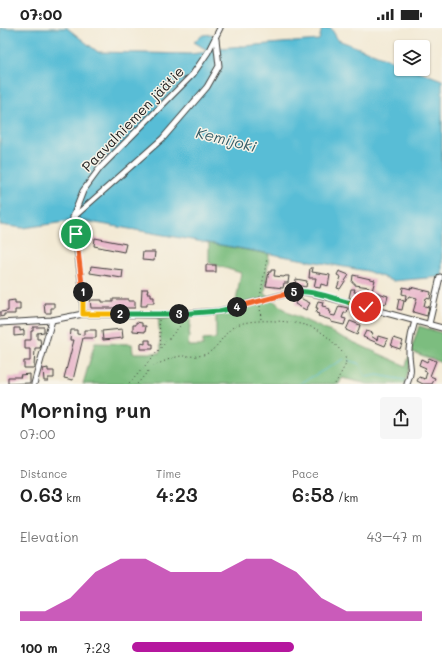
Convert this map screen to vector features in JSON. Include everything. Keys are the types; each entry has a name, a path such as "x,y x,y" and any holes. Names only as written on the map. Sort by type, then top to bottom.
{"street":[{"name":"Paavalniemen jäätie","path":"83,314 82,288 73,217 83,191 100,168 193,74 208,52 220,28"},
{"name":"Paavalniemen jäätie","path":"74,221 76,215 163,138 207,86 219,66 216,38"},
{"path":"429,324 440,277"},
{"path":"0,323 52,320 83,314 158,315 219,311 298,291 316,294 442,328"},
{"path":"34,384 52,320"},
{"path":"408,384 411,374 409,351 410,338 415,321"}],"path":[{"path":"261,321 260,301 267,258"},
{"path":"130,384 191,314"},
{"path":"158,315 161,349"},
{"path":"137,384 152,367 180,356 207,354 221,342 229,330 235,326 261,321 310,326 321,331 345,355 346,364 335,384"}],"green space":[{"path":"209,243 269,254 265,294 289,313 406,366 419,326 442,333 442,363 413,352 405,384 368,384 342,378 339,384 83,384 95,343 132,344 133,353 159,353 161,349 158,315 191,314 188,346 203,346 203,340 216,339 216,314 235,307 241,273 209,263"}],"water":[{"name":"Kemijoki","path":"0,28 67,28 98,52 190,54 207,52 207,50 194,42 203,35 212,34 216,38 219,48 319,40 322,28 331,28 338,40 394,61 394,76 430,75 442,80 442,278 393,281 367,271 79,220 23,228 0,225"}],"building":[{"path":"95,238 126,244 124,252 94,246"},
{"path":"143,252 155,252 154,261 142,260"},
{"path":"206,265 216,265 216,272 206,272"},
{"path":"91,266 123,270 122,278 90,273"},
{"path":"310,268 313,268 312,272 330,275 328,286 321,284 320,288 314,287 316,278 309,278"},
{"path":"271,270 275,270 274,276 289,276 288,283 284,283 283,288 266,286 269,272 271,272"},
{"path":"339,271 349,275 340,289 337,288 341,277 337,275"},
{"path":"353,275 375,280 372,291 388,296 386,304 366,300 369,287 355,285 355,283 352,283"},
{"path":"296,279 307,281 306,287 295,285"},
{"path":"403,287 411,289 410,287 431,292 430,299 426,298 424,306 429,307 427,316 413,312 417,298 409,296 405,302 406,295 402,294"},
{"path":"142,289 148,289 147,293 151,293 151,297 154,297 154,303 147,303 147,306 141,306"},
{"path":"351,289 355,289 354,292 361,293 360,300 349,298"},
{"path":"298,297 310,303 306,310 295,304"},
{"path":"113,299 128,299 128,301 135,301 135,308 91,308 90,300 113,302"},
{"path":"399,299 404,301 402,310 397,309"},
{"path":"15,300 15,303 20,303 20,310 15,310 15,314 4,314 4,316 0,317 0,312 8,311 8,301"},
{"path":"318,301 323,302 322,306 327,307 326,309 330,310 330,315 335,316 339,306 348,308 347,313 344,313 342,318 346,319 344,325 331,322 331,320 318,316 319,314 316,313 318,308 316,308"},
{"path":"44,303 54,303 54,308 51,308 51,313 45,313"},
{"path":"350,321 360,325 357,335 346,330"},
{"path":"136,322 142,323 142,326 146,326 145,332 133,331 133,325 136,325"},
{"path":"33,327 44,327 44,332 37,333 37,339 40,339 41,345 40,348 35,348 34,368 24,368 24,361 30,361 30,349 25,349 25,340 31,340 31,331 33,331"},
{"path":"14,328 20,328 20,331 24,330 24,335 14,336"},
{"path":"122,329 123,338 103,340 102,331"},
{"path":"71,330 77,330 77,334 84,335 84,330 96,330 96,338 83,338 73,380 64,378 74,340 70,340"},
{"path":"366,331 373,333 371,336 377,340 378,336 388,339 385,346 363,337"},
{"path":"394,338 403,341 400,349 391,346"},
{"path":"145,340 150,340 150,344 153,344 153,349 141,349 141,343 145,344"},
{"path":"429,358 436,361 430,376 435,378 432,384 423,384 417,381 419,377 425,379 427,372 424,371 426,368 419,365 421,359 427,362"},
{"path":"48,368 48,371 54,371 54,378 48,378 48,381 44,381 43,369"},
{"path":"30,374 30,383 8,384 8,377 21,377 20,375"}],"waterway":[{"path":"299,384 344,359"},
{"path":"348,360 360,364 364,374 367,377 377,375 405,380"}],"route":[{"path":"76,234 82,288 83,314 191,314 219,311 298,291 316,294 366,307"}]}
